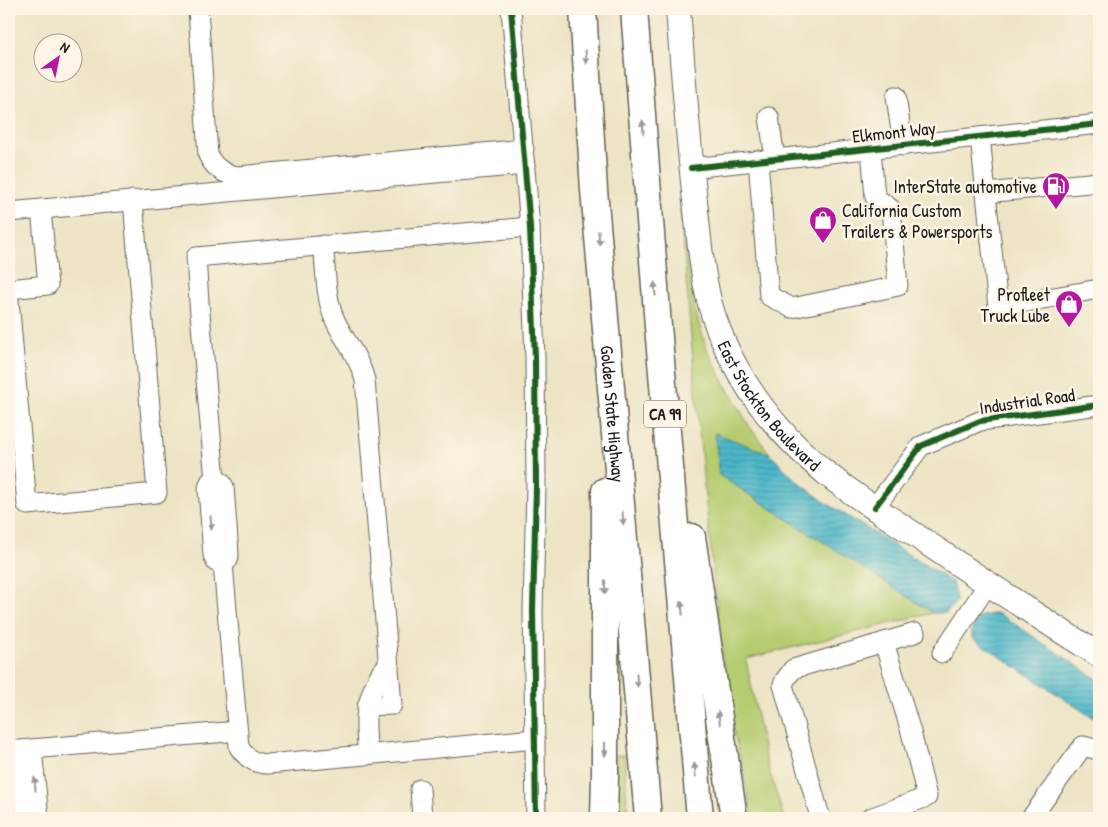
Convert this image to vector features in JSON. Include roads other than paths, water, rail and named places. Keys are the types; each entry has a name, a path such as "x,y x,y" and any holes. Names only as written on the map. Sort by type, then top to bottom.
{"highway":[{"name":"Golden State Highway","path":"583,9 594,190 648,818"},
{"name":"CA 99","path":"634,9 658,326 700,818"},
{"path":"658,326 683,477 734,818"},
{"path":"604,818 605,488 615,434"}],"main road":[{"name":"East Stockton Boulevard","path":"678,9 691,168 702,270 710,305 720,334 734,363 750,388 775,424 801,452 828,475 988,584 1099,655"}],"street":[{"path":"198,9 208,155 214,166 225,173 240,176 525,157"},
{"path":"511,9 525,157 536,358 533,611 536,818"},
{"path":"896,96 903,146"},
{"path":"769,117 767,160 769,296 792,308 898,286 891,209 875,197 871,149"},
{"name":"Elkmont Way","path":"691,168 1099,124"},
{"path":"980,137 998,307 1099,289"},
{"path":"9,212 525,157"},
{"path":"986,193 1099,182"},
{"path":"9,300 27,504 158,493 133,200"},
{"path":"9,289 48,285 41,209"},
{"path":"530,227 196,256 215,480 223,484 229,557 223,564 239,747 243,754 261,764 536,739"},
{"path":"323,245 331,307 339,328 360,363 365,380 392,705 367,706 365,720 368,755"},
{"name":"Industrial Road","path":"875,507 921,446 980,421 1099,406"},
{"path":"942,653 988,584"},
{"path":"822,818 783,685 785,680 793,669 915,634"},
{"path":"870,818 927,797 911,732 884,642"},
{"path":"19,750 238,731"},
{"path":"1032,818 1083,746 1099,750"},
{"path":"19,750 23,818"},
{"path":"19,750 39,818"},
{"path":"420,789 422,818"}],"water":[{"path":"715,433 770,454 797,481 822,500 952,582 957,601 946,613 933,613 719,475"},
{"path":"998,613 1099,680 1099,722 972,638 972,628 978,617"}],"place":[{"name":"InterState automotive","path":"1056,210"},
{"name":"California Custom Trailers & Powersports","path":"823,244"},
{"name":"Profleet Truck Lube","path":"1069,328"}]}
